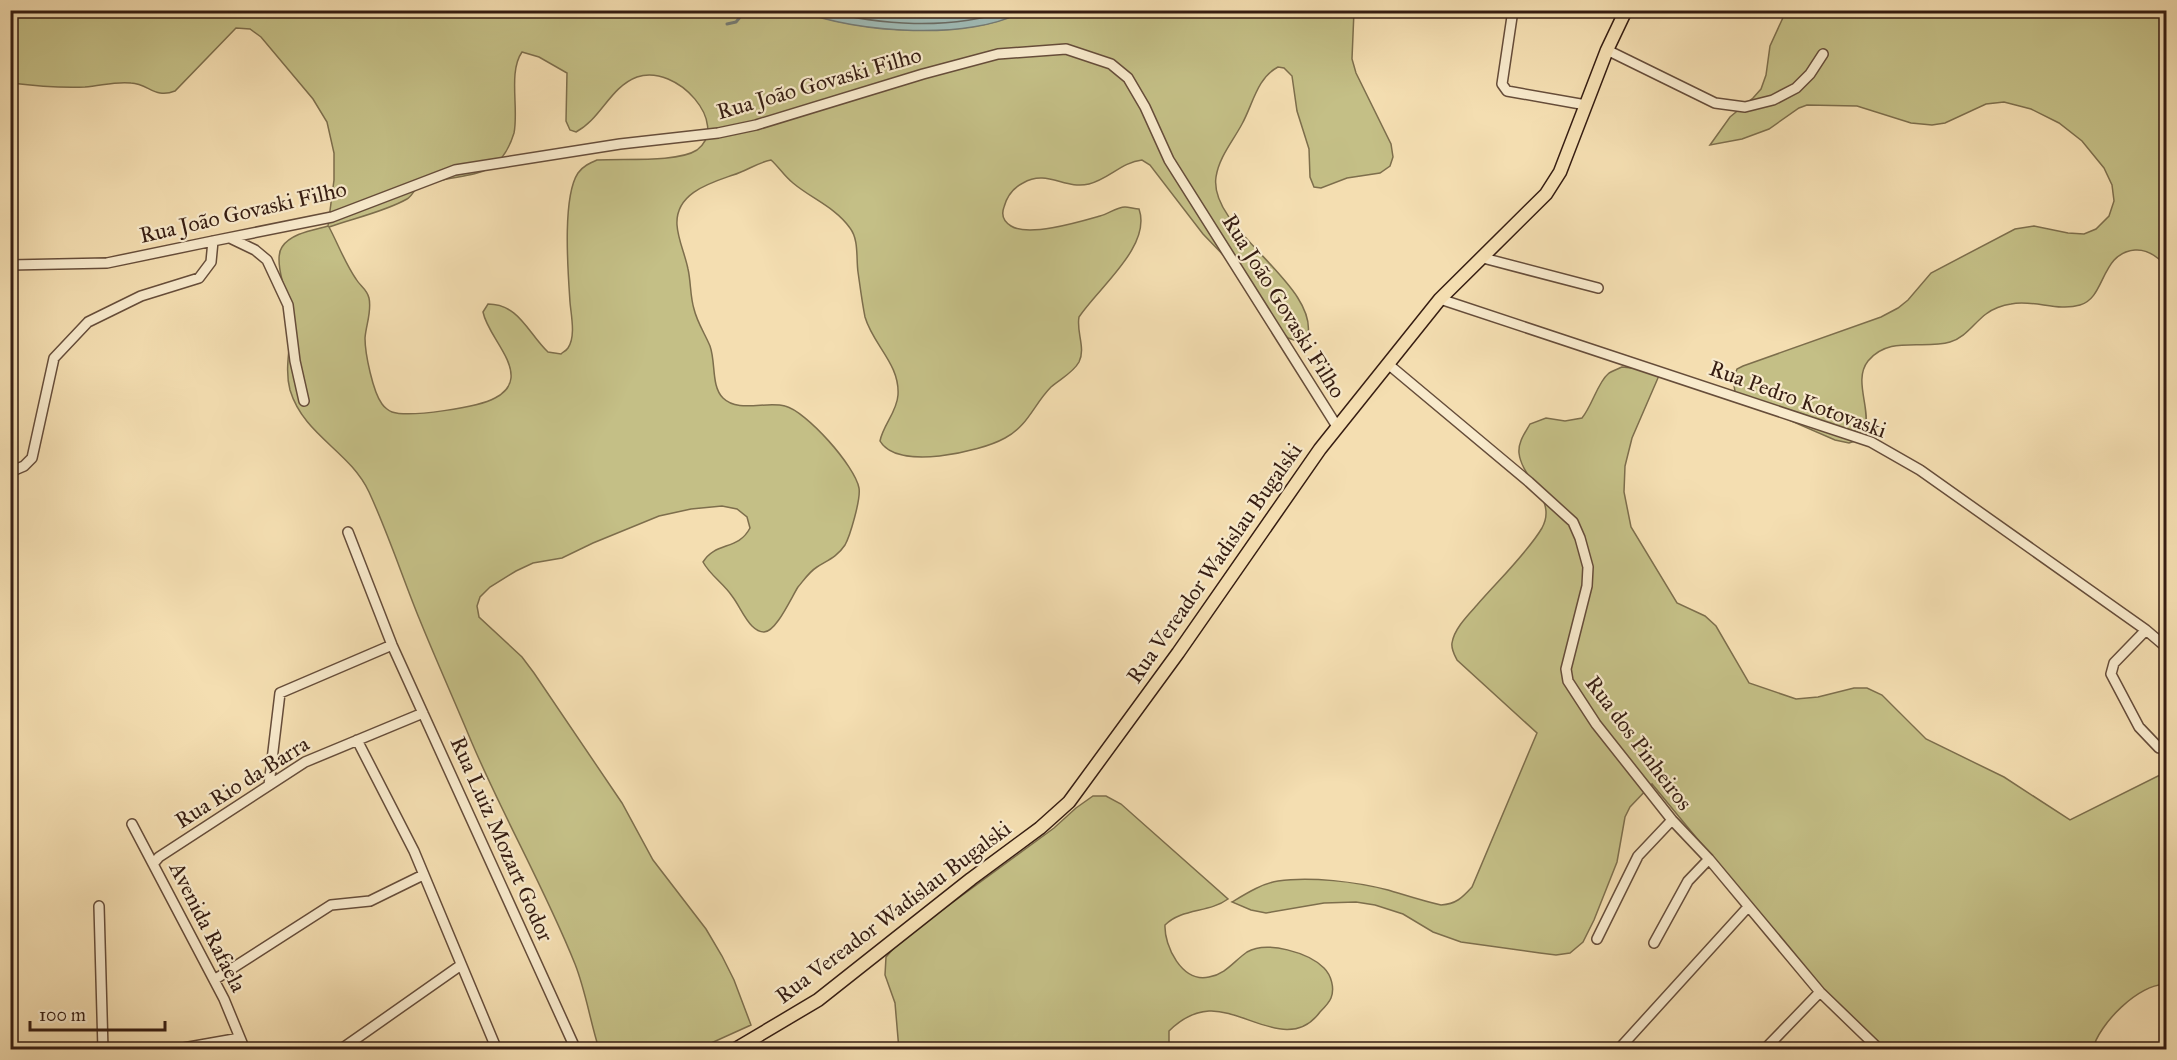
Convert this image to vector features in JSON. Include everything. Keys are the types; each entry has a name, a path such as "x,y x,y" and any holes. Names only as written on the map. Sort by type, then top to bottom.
{"main road":[{"name":"Rua Vereador Wadislau Bugalski","path":"734,1050 818,1000 971,879 1040,828 1069,802 1173,661 1320,449 1440,299 1484,258 1546,194 1560,172 1607,50 1626,10"}],"street":[{"path":"1513,10 1503,88 1507,91 1586,105"},
{"name":"Rua João Govaski Filho","path":"10,265 107,262 213,242 332,217 455,170 620,144 718,133 756,126 923,74 998,54 1066,49 1111,64 1128,78 1145,107 1169,160 1338,428"},
{"path":"1607,50 1714,103 1745,107 1773,100 1796,88 1810,74 1823,54"},
{"path":"230,238 255,250 267,260 288,305 304,401"},
{"path":"10,472 24,466 32,458 54,358 88,322 141,296 199,278 211,262 213,242"},
{"path":"1484,258 1598,288"},
{"name":"Rua Pedro Kotovaski","path":"1440,299 1871,442 1920,470 2146,630 2166,647"},
{"name":"Rua dos Pinheiros","path":"1388,364 1543,494 1573,522 1585,557 1587,577 1566,669 1568,681 1596,724 1672,820 1709,859 1820,992 1880,1050"},
{"name":"Rua Luiz Mozart Godor","path":"348,532 392,645 576,1050"},
{"path":"2146,630 2114,663 2111,674 2139,727 2159,748"},
{"path":"269,785 280,693 392,645"},
{"name":"Rua Rio da Barra","path":"153,864 159,857 305,762 423,713"},
{"path":"357,740 414,851 497,1050"},
{"path":"1597,939 1638,856 1672,820"},
{"name":"Avenida Rafaela","path":"132,825 214,980 245,1050"},
{"path":"1654,943 1688,880 1709,859"},
{"path":"214,980 331,905 370,901 423,875"},
{"path":"99,906 103,1050"},
{"path":"1618,1050 1748,907"},
{"path":"340,1050 461,965"},
{"path":"1764,1050 1820,992"},
{"path":"172,1050 240,1038"}],"shaded area":[{"path":"801,10 851,24 913,30 945,30 1001,20 1023,10 1354,11 1352,59 1356,73 1391,144 1393,157 1390,166 1380,173 1347,178 1321,188 1314,187 1310,177 1309,149 1297,111 1292,76 1284,68 1278,67 1260,85 1242,124 1223,156 1216,177 1218,197 1229,217 1245,238 1283,278 1298,299 1307,319 1307,339 1300,342 1288,338 1277,328 1230,262 1203,234 1150,165 1142,160 1128,164 1089,184 1080,185 1040,178 1019,185 1009,196 1003,210 1004,220 1011,226 1019,229 1042,229 1091,219 1127,207 1139,209 1141,223 1138,237 1121,266 1079,317 1082,351 1079,362 1073,369 1051,387 1013,433 977,449 940,456 903,455 889,450 880,441 897,401 897,384 891,364 874,337 865,317 856,243 853,233 844,221 800,189 771,160 705,186 688,197 678,214 677,225 688,269 693,304 697,319 710,346 719,393 736,405 777,405 794,410 817,428 839,454 856,478 859,493 855,517 845,545 836,555 809,574 769,631 757,630 749,623 732,596 703,562 714,551 739,540 750,528 747,517 737,509 722,506 691,509 659,516 562,558 533,563 490,587 480,597 477,606 479,617 522,657 534,673 622,803 653,860 706,929 734,980 751,1025 698,1049 599,1049 575,964 551,908 472,743 425,634 369,492 350,465 305,419 290,390 288,370 291,320 279,260 282,247 291,238 328,226 334,180 334,153 327,122 313,99 261,37 250,29 236,28 175,91 168,93 125,83 76,87 11,83 10,11","holes":["522,52 539,57 567,73 566,121 570,130 576,132 585,126 612,95 628,82 637,77 652,75 668,79 683,87 695,99 704,112 708,126 706,139 697,150 688,154 663,158 597,160 578,173 573,184 568,216 567,254 572,332 566,350 561,354 548,352 515,314 499,305 488,304 483,312 485,320 511,370 511,378 506,390 487,401 460,408 413,414 392,412 379,398 368,363 365,345 370,308 368,295 352,273 329,227 398,204 421,187 445,179 478,173 499,161 514,133 515,80 518,60"]},
{"path":"1786,11 2166,11 2166,266 2148,252 2135,250 2124,253 2109,267 2095,294 2080,305 2063,307 2019,303 2005,305 1988,312 1965,334 1950,342 1896,346 1876,353 1868,361 1862,377 1866,412 1865,429 1858,440 1849,443 1835,440 1736,397 1733,380 1737,369 1881,317 1908,300 1931,273 2015,229 2034,226 2084,234 2096,229 2109,216 2114,201 2112,185 2104,168 2082,141 2059,123 2031,109 2004,102 1986,104 1945,123 1932,125 1911,123 1857,106 1807,105 1769,129 1742,139 1710,145 1730,117 1761,89 1766,75 1770,46"},
{"path":"1622,367 1661,371 1632,438 1625,466 1624,492 1631,527 1677,603 1705,616 1716,626 1749,683 1796,699 1818,697 1854,688 1867,688 1882,695 1926,739 2004,777 2070,820 2166,772 2166,985 2144,990 2122,1007 2103,1028 2093,1049 1879,1049 1827,996 1652,784 1630,807 1625,817 1617,862 1594,920 1583,942 1570,953 1556,955 1461,942 1433,932 1403,914 1356,902 1324,903 1266,913 1232,902 1266,884 1291,880 1319,880 1362,885 1441,905 1458,900 1472,887 1537,733 1457,660 1452,647 1453,638 1458,627 1536,537 1546,518 1543,499 1526,472 1519,453 1521,441 1530,424 1546,418 1565,421 1582,418 1604,378"},
{"path":"1093,796 1106,796 1121,804 1228,899 1213,907 1179,916 1165,925 1165,934 1171,952 1183,969 1199,977 1209,977 1230,967 1247,952 1255,949 1265,947 1287,950 1308,957 1324,968 1332,982 1333,990 1328,1004 1308,1024 1295,1029 1267,1026 1223,1012 1198,1013 1183,1020 1169,1031 1171,1049 899,1050 895,1003 885,975 886,957 900,941 1054,828"}],"water":[{"path":"1023,10 1001,21 945,30 882,29 851,25 801,11"}],"waterway":[{"path":"727,24 736,22 746,10"}]}
